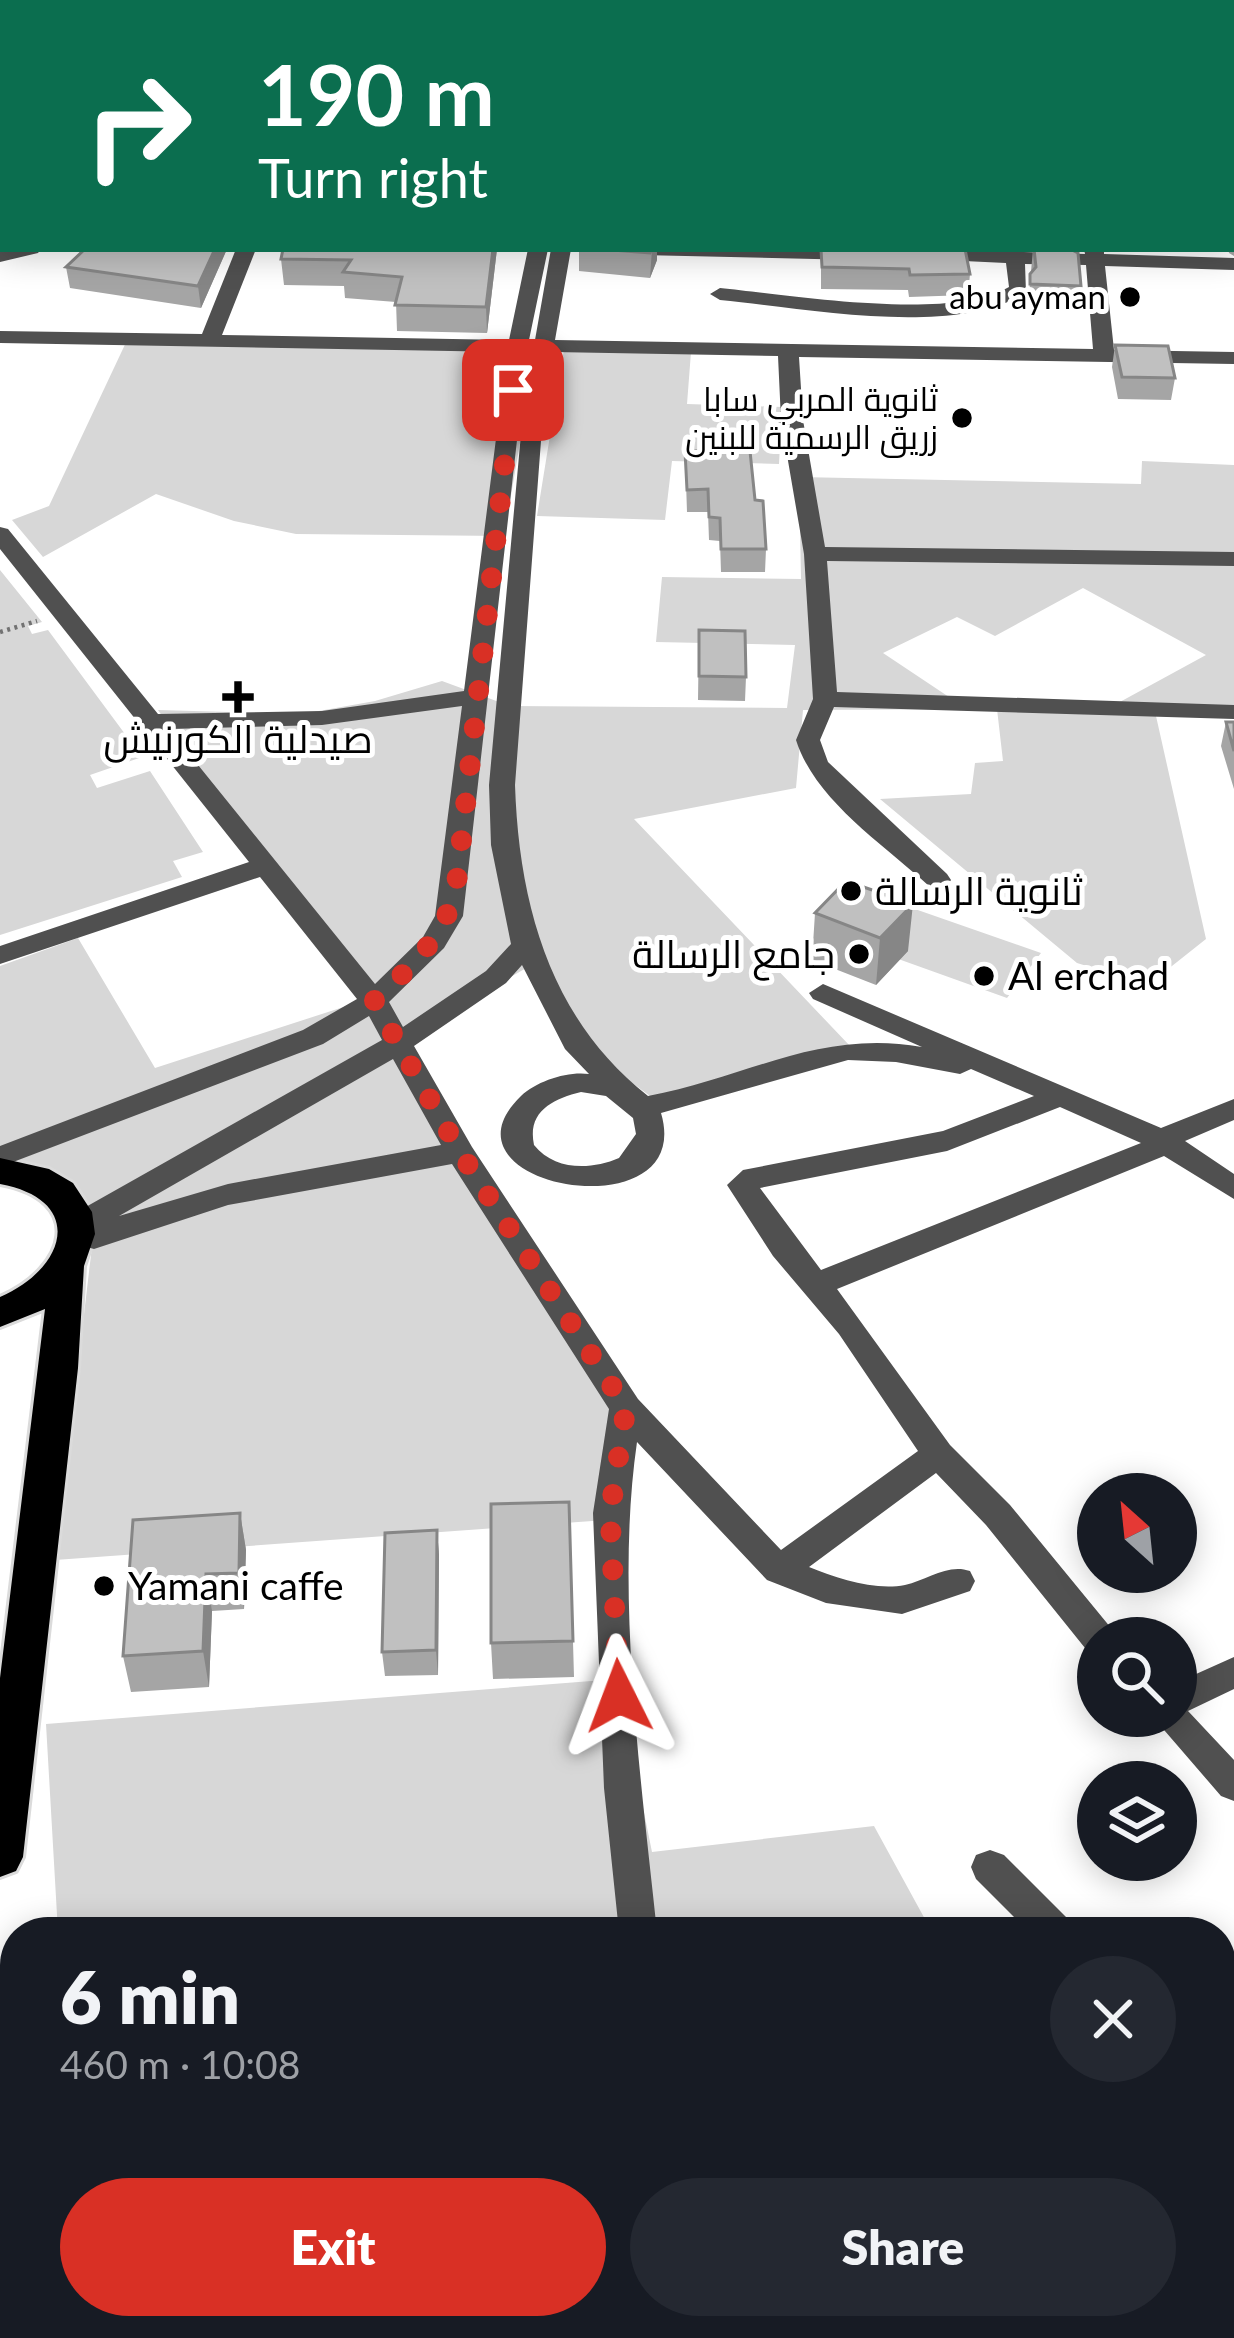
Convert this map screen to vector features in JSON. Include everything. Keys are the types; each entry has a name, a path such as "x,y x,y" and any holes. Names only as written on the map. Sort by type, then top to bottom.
{"highway":[{"path":"0,1171 38,1178 58,1190 72,1206 74,1246 0,1857"},
{"path":"0,1313 45,1292 74,1246"}],"street":[{"path":"210,340 245,252"},
{"path":"538,252 502,785 505,845 525,945 545,992 578,1049 638,1100 653,1122 652,1139 643,1155 603,1176 565,1175 533,1162 519,1149 514,1132 518,1115 548,1089 578,1049"},
{"path":"0,1157 313,1036 374,1001 434,942 449,916 529,346 560,252"},
{"path":"781,252 875,254"},
{"path":"898,255 1095,255 1234,264"},
{"path":"1095,255 1104,354"},
{"path":"720,294 913,309 980,307 1013,297 1019,289 1016,257"},
{"path":"0,337 1234,358"},
{"path":"788,348 792,420 815,554 825,698 808,740 816,764 853,805 938,880"},
{"path":"0,535 374,1001 460,1152 626,1408 779,1570 826,1589 902,1600 958,1581"},
{"path":"815,554 1234,559"},
{"path":"154,722 322,718 478,696"},
{"path":"825,698 1234,712"},
{"path":"0,955 262,867"},
{"path":"74,1246 400,1042 496,976 525,945"},
{"path":"496,976 545,992"},
{"path":"823,993 1165,1142 1234,1188"},
{"path":"548,1089 599,1083 638,1100 698,1098 835,1052 902,1054 1010,1071"},
{"path":"1060,1095 1028,1113 933,1147 806,1166 744,1182 744,1194 850,1326 938,1454 998,1515 1081,1617"},
{"path":"815,1285 1165,1142 1234,1109"},
{"path":"74,1246 168,1209 460,1152"},
{"path":"626,1408 610,1513 623,1788 636,1917"},
{"path":"779,1570 938,1454"},
{"path":"1197,1690 1234,1672"},
{"path":"1189,1737 1234,1785"},
{"path":"990,1867 1040,1917"}],"path":[{"path":"0,632 62,610"}],"shaded area":[{"path":"129,336 537,344 504,536 296,534 234,521 156,494 43,557 12,520 49,506"},
{"path":"564,349 691,352 687,404 782,407 779,464 672,461 665,520 537,516"},
{"path":"1142,461 1234,465 1234,717 1156,716 1206,939 1148,985 1077,963 880,799 971,794 975,763 1003,761 997,709 803,710 796,788 634,819 850,1046 666,1108 619,1073 528,967 387,1048 626,1418 606,1520 55,1560 95,1221 0,1151 0,966 78,938 155,1068 362,1001 158,710 302,714 375,701 442,681 510,706 787,708 795,645 656,642 662,577 801,579 799,477 1141,484","holes":["1083,588 1206,655 1118,703 952,699 883,653 957,617 995,636"]},
{"path":"0,570 42,622 28,626 32,634 48,630 142,757 90,775 97,788 150,771 203,852 173,861 182,877 0,935"},
{"name":"Al erchad","path":"912,908 1041,953 1007,998 876,951"},
{"path":"617,1679 652,1852 874,1826 924,1917 57,1917 46,1724"}],"building":[{"path":"82,252 214,252 198,286 66,267"},
{"path":"282,252 493,252 486,307 395,305 402,277 343,272 351,260 281,259"},
{"path":"821,252 966,252 970,274 910,275 909,269 822,267"},
{"path":"1034,252 1076,252 1081,286 1030,284 1036,267"},
{"path":"1115,345 1168,346 1175,378 1122,377"},
{"path":"685,451 750,451 755,500 763,501 766,549 721,549 720,518 709,517 708,489 687,490"},
{"path":"699,630 745,631 746,677 699,676"},
{"path":"1226,722 1234,722 1234,751"},
{"path":"846,881 913,904 880,938 815,913"},
{"path":"569,1502 573,1641 491,1643 491,1504"},
{"path":"240,1513 239,1573 206,1574 203,1651 123,1656 133,1520"},
{"path":"437,1530 436,1650 382,1652 385,1533"}],"place":[{"name":"abu ayman","path":"1130,297"},
{"name":"ثانوية المربي سابا زريق الرسمية للبنين","path":"962,418"},
{"name":"صيدلية الكورنيش","path":"238,697"},
{"name":"ثانوية الرسالة","path":"851,891"},
{"name":"جامع الرسالة","path":"859,954"},
{"name":"Al erchad","path":"984,976"},
{"name":"Yamani caffe","path":"104,1586"}],"route":[{"path":"513,390 456,888 449,916 434,942 374,1001 460,1152 626,1408 610,1513 619,1696"}]}
